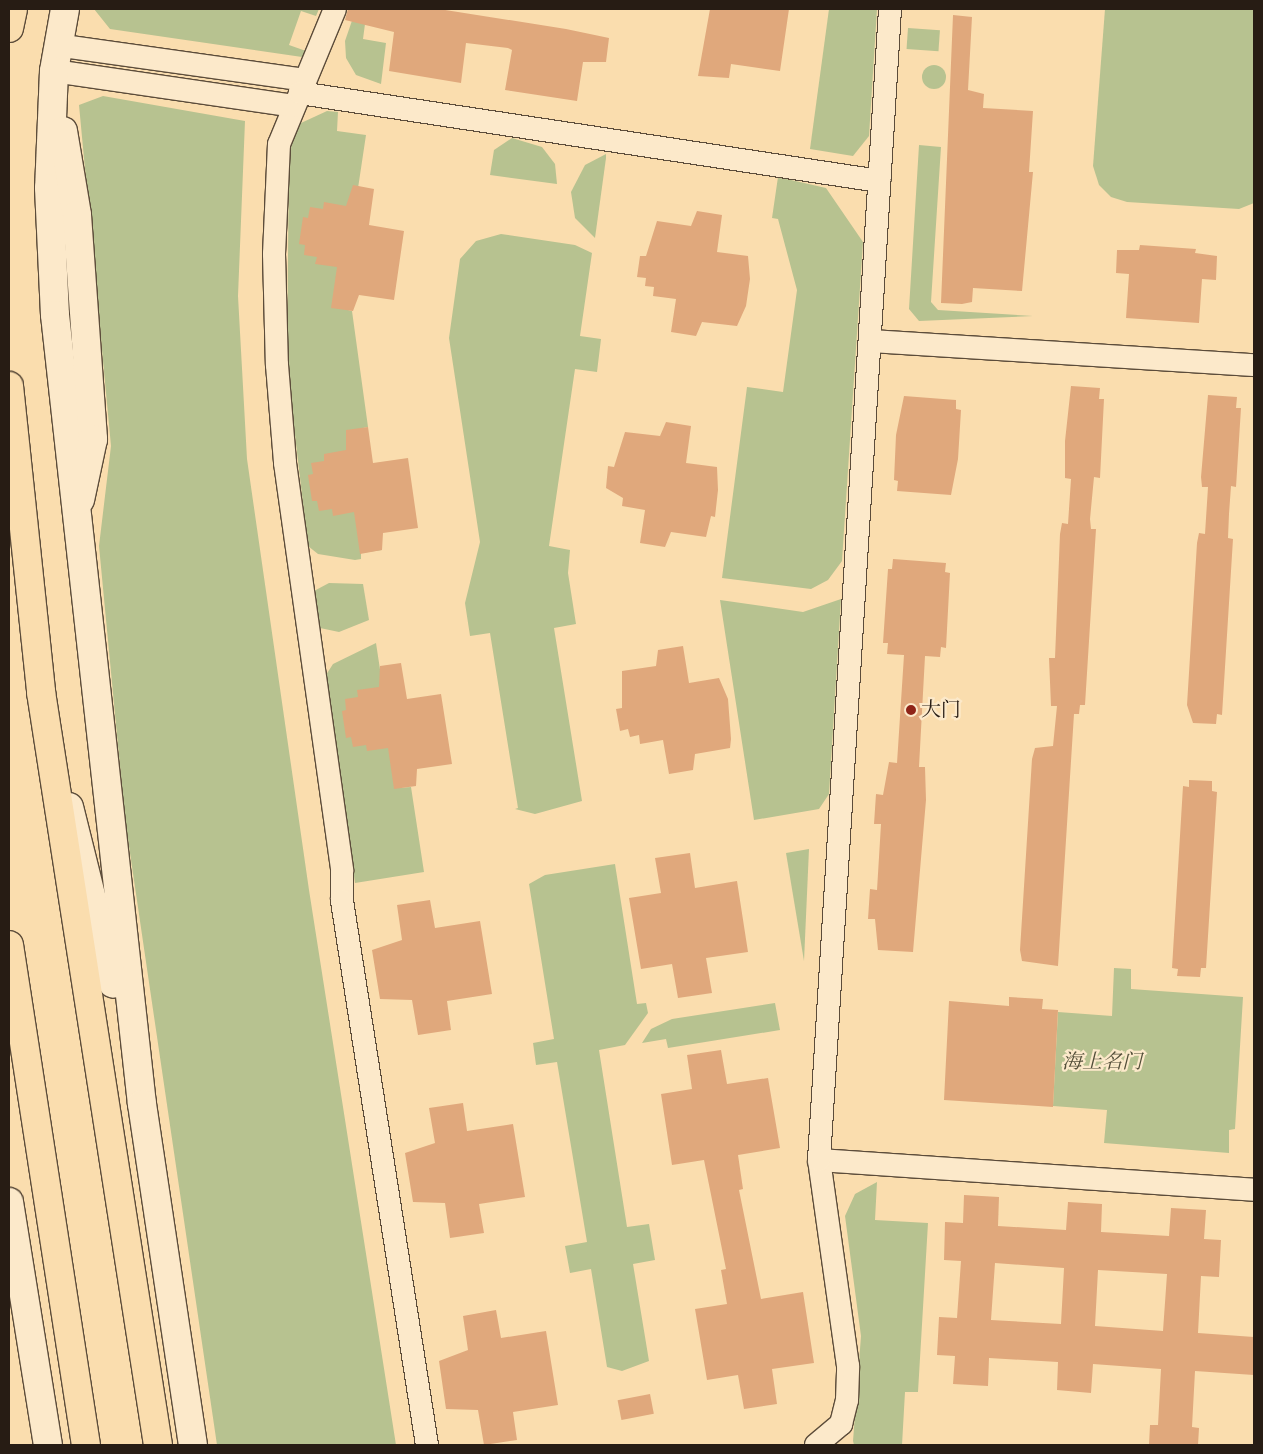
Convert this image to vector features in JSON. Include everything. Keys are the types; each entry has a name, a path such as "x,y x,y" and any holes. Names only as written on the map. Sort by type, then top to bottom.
{"highway":[{"path":"9,28 13,9"},
{"path":"9,386 41,692 158,1445"},
{"path":"9,945 86,1445"}],"street":[{"path":"65,9 55,58 49,188 53,286 75,523 142,1104 192,1445"},
{"path":"334,9 279,144 274,254 283,446 342,871 342,901 427,1445"},
{"path":"816,1445 841,1424 848,1371 819,1160 890,9"},
{"path":"55,58 879,181"},
{"path":"870,340 1254,365"},
{"path":"41,692 142,1104"},
{"path":"9,998 26,1061"},
{"path":"819,1160 1254,1190"},
{"path":"9,1202 48,1445"},
{"path":"169,1279 179,1445"}],"green space":[{"path":"94,9 319,9 316,16 301,11 289,45 306,51 302,57 110,29"},
{"path":"356,9 367,9 363,39 386,43 381,84 356,75 346,58 345,41"},
{"path":"829,9 877,9 869,136 853,156 810,149"},
{"path":"1105,9 1254,9 1254,203 1239,209 1127,202 1111,197 1099,185 1093,166"},
{"path":"908,28 940,30 938,51 907,49"},
{"path":"934,65 943,68 946,77 943,86 934,89 925,86 922,77 925,68"},
{"path":"103,96 245,121 238,296 247,459 309,890 396,1445 217,1445 125,819 99,546 111,446 79,105"},
{"path":"327,111 338,112 337,131 366,135 340,308 352,311 368,427 363,428 382,550 361,553 361,559 355,560 318,554 308,546 287,367 289,148 301,123"},
{"path":"512,138 542,147 555,164 557,184 490,175 494,150"},
{"path":"919,145 941,147 931,302 938,310 1033,316 919,321 909,309"},
{"path":"606,154 595,238 575,218 571,192 585,165"},
{"path":"778,177 826,188 863,242 842,561 828,580 811,589 722,578 747,387 783,392 797,290 778,219 772,218"},
{"path":"501,234 575,245 592,253 580,336 601,339 597,372 575,369 549,546 570,550 568,573 576,624 554,628 582,801 535,814 515,809 518,808 490,633 470,636 465,603 480,542 449,338 460,259 476,241"},
{"path":"329,583 363,584 369,620 339,632 320,628 314,591"},
{"path":"841,599 829,794 819,809 754,820 720,600 803,612"},
{"path":"376,643 398,788 411,787 424,872 355,883 326,675 333,664"},
{"path":"809,849 804,961 786,853"},
{"path":"615,864 637,1004 646,1003 648,1013 625,1045 599,1050 627,1227 649,1224 655,1260 633,1264 649,1361 622,1371 607,1367 591,1269 570,1273 565,1246 587,1242 557,1062 536,1065 533,1043 554,1039 529,884 545,875"},
{"name":"海上名门","path":"1114,968 1131,969 1131,989 1243,997 1235,1129 1229,1130 1229,1153 1104,1143 1107,1110 1053,1106 1058,1012 1112,1016"},
{"path":"775,1003 780,1030 668,1048 666,1039 642,1043 651,1029 672,1019"},
{"path":"877,1182 875,1220 928,1223 918,1392 905,1392 902,1445 854,1445 853,1441 861,1336 845,1216 855,1194"}],"building":[{"path":"348,9 439,9 566,29 609,38 606,62 583,62 577,101 505,90 512,50 508,48 466,43 461,83 389,71 394,32 345,20"},
{"path":"710,9 789,9 780,71 731,64 729,78 698,76"},
{"path":"953,15 972,17 968,90 984,94 983,108 1033,111 1029,172 1033,172 1022,291 973,288 972,302 962,304 941,303"},
{"path":"353,185 374,189 369,225 404,231 394,300 359,295 353,311 331,308 337,267 315,264 317,257 304,255 305,245 299,244 303,217 308,218 310,207 323,209 324,202 346,206"},
{"path":"697,211 722,215 717,252 748,256 750,279 746,306 737,326 702,322 696,336 671,332 676,299 653,296 654,287 645,286 646,278 637,277 640,256 646,256 657,221 691,226"},
{"path":"1140,245 1196,249 1195,253 1217,256 1216,280 1202,279 1199,323 1126,318 1129,274 1116,273 1117,250 1139,250"},
{"path":"1071,386 1100,388 1099,399 1104,399 1100,478 1094,477 1090,519 1091,529 1096,529 1085,705 1080,705 1079,714 1074,714 1058,966 1022,961 1020,950 1032,759 1035,748 1053,746 1057,706 1051,706 1049,658 1055,658 1060,534 1062,523 1068,524 1071,479 1065,478 1065,441"},
{"path":"1208,395 1237,397 1236,408 1241,408 1236,487 1231,486 1229,514 1228,538 1233,539 1222,715 1217,714 1216,724 1193,723 1187,705 1197,543 1199,533 1205,534 1208,487 1202,487 1201,477"},
{"path":"904,396 956,400 956,409 961,410 958,459 951,495 897,491 898,481 894,480 896,435"},
{"path":"666,422 691,426 686,463 717,467 718,490 715,517 711,516 706,537 671,532 665,547 640,543 645,510 622,506 623,498 606,488 608,466 614,467 625,432 660,436"},
{"path":"368,427 373,463 408,458 418,528 383,533 382,550 360,554 354,512 333,516 332,509 319,511 317,501 312,501 308,475 313,474 311,463 324,461 324,454 346,450 346,430"},
{"path":"893,559 946,563 945,572 950,573 946,648 941,647 940,657 925,656 919,767 925,767 926,800 913,952 878,950 875,919 868,919 870,889 877,890 881,824 874,824 876,794 883,795 889,762 897,763 904,655 887,654 888,643 883,643 888,569 892,569"},
{"path":"683,646 689,683 719,678 728,699 731,739 730,748 695,754 693,770 669,774 663,740 640,744 639,735 630,737 628,729 620,731 616,709 622,708 622,671 656,666 658,650"},
{"path":"401,663 407,699 441,694 452,764 417,769 416,786 394,789 388,748 367,751 366,745 353,747 351,737 346,738 342,711 346,710 345,699 358,697 357,690 379,687 380,666"},
{"path":"1189,780 1212,781 1212,791 1217,792 1206,968 1201,968 1200,977 1177,976 1178,969 1172,968 1183,786 1189,787"},
{"path":"690,853 695,888 737,881 748,952 706,958 712,993 678,998 672,964 641,969 629,898 661,893 655,858"},
{"path":"430,900 435,928 480,921 492,994 447,1001 451,1030 418,1035 412,1000 380,999 372,950 402,940 397,905"},
{"path":"1009,997 1043,999 1042,1009 1058,1010 1053,1107 944,1100 949,1001 1009,1006"},
{"path":"721,1050 727,1084 768,1078 780,1148 738,1155 743,1189 739,1190 761,1299 803,1292 814,1363 772,1369 777,1404 744,1409 738,1375 707,1380 695,1309 727,1304 721,1270 726,1269 704,1160 672,1165 661,1094 692,1089 687,1055"},
{"path":"463,1103 467,1131 513,1124 525,1197 479,1204 484,1233 450,1238 445,1203 413,1202 405,1153 435,1143 429,1108"},
{"path":"964,1195 999,1197 998,1226 1066,1230 1068,1202 1102,1204 1101,1232 1169,1236 1171,1208 1206,1210 1204,1239 1221,1240 1219,1277 1201,1276 1198,1333 1254,1337 1254,1375 1195,1371 1192,1427 1199,1428 1198,1445 1149,1445 1150,1425 1158,1425 1161,1369 1093,1364 1091,1393 1057,1390 1058,1362 989,1358 988,1386 953,1384 955,1356 937,1355 939,1317 957,1318 961,1261 944,1260 945,1222 963,1223","holes":["995,1263 1064,1268 1061,1324 991,1320","1098,1270 1167,1274 1163,1331 1095,1326"]},
{"path":"496,1310 501,1338 546,1331 558,1405 513,1412 517,1440 484,1445 478,1410 446,1409 439,1361 468,1350 463,1316"},
{"path":"650,1394 654,1414 621,1420 618,1400"}],"place":[{"name":"大门","path":"911,710"}]}
